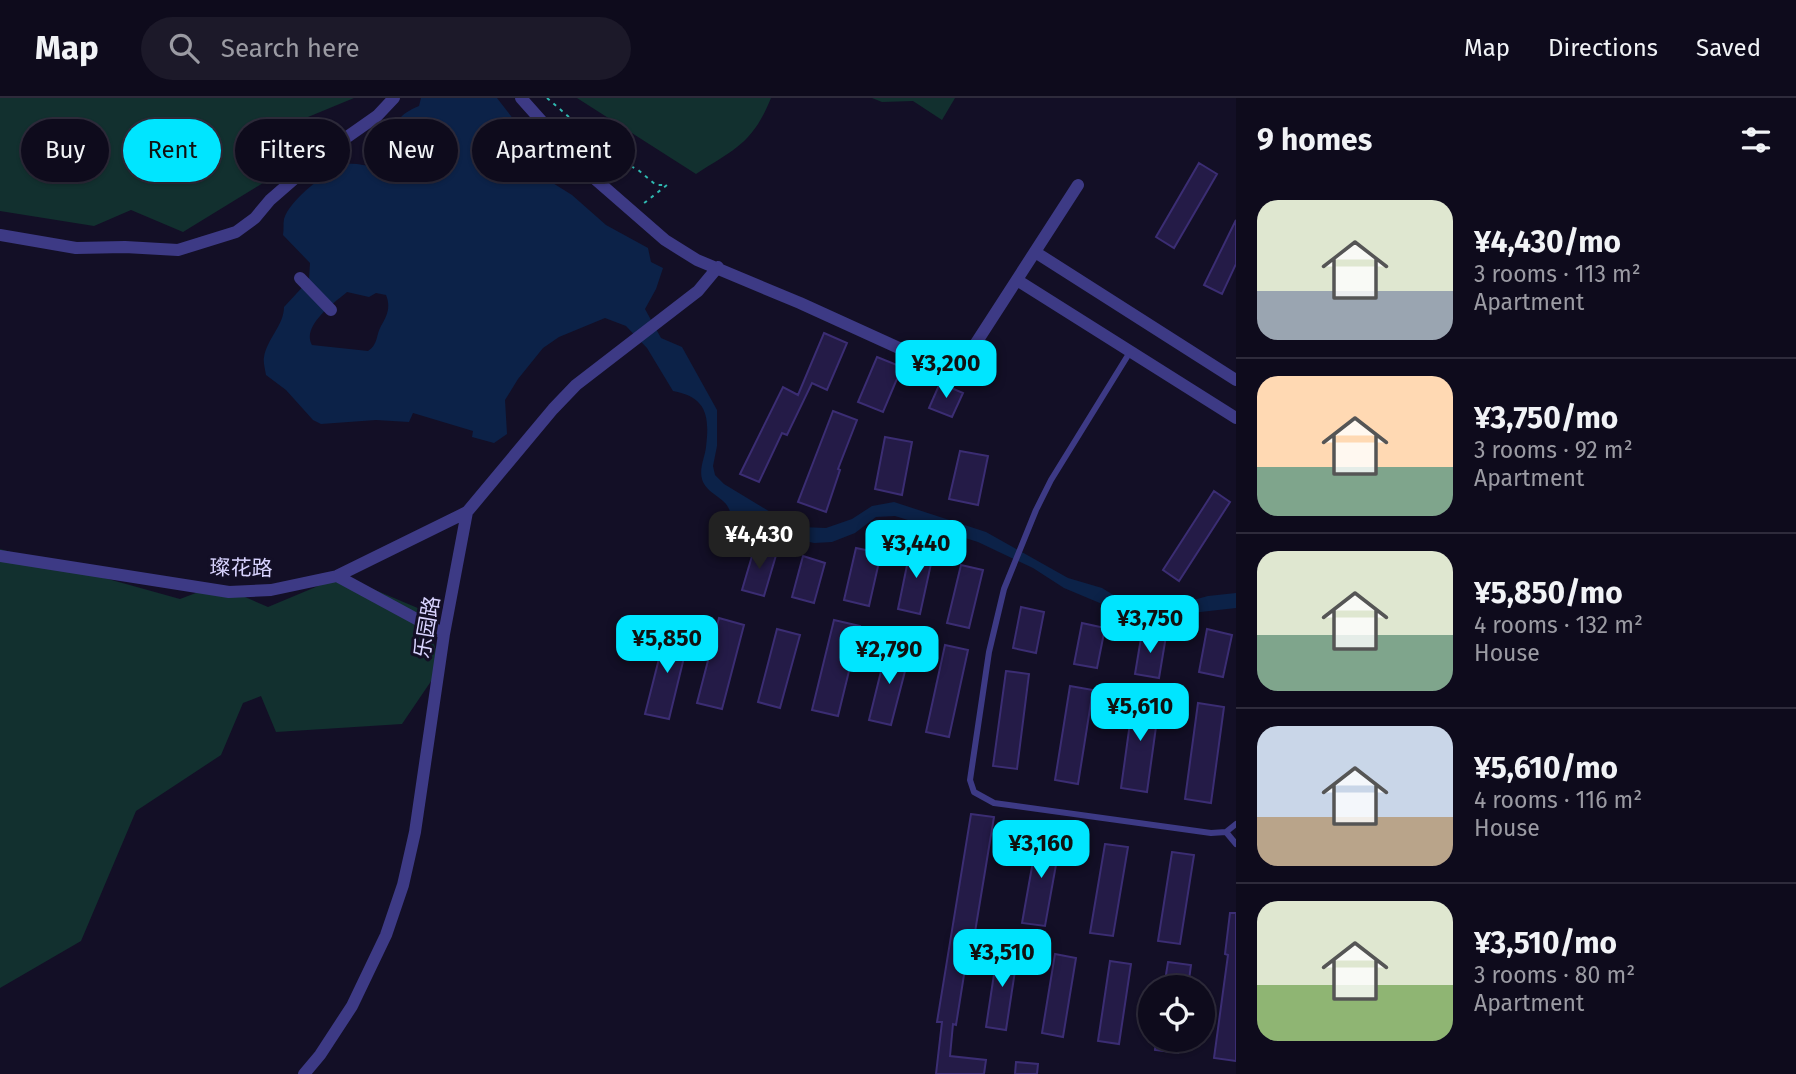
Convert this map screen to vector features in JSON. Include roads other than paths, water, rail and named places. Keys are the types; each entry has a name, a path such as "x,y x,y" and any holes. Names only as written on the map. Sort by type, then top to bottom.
{"street":[{"path":"0,235 76,248 178,250 236,232 255,218 270,200 301,173 377,116 394,98"},
{"path":"521,98 587,172 632,213 697,260 956,374 1078,185"},
{"path":"1035,252 1236,380"},
{"name":"乐园路","path":"304,1074 320,1055 352,1006 386,935 403,885 415,832 444,634 467,512 552,409 576,385 698,291 718,267"},
{"path":"300,278 331,310"},
{"path":"1017,280 1236,418"},
{"name":"璨花路","path":"0,556 229,592 271,590 337,576 467,512"},
{"path":"337,576 444,634"}],"lane":[{"path":"1131,351 1062,461 1036,510 1004,589 989,652 970,773 974,792 994,803 1211,832 1226,832 1236,824"},
{"path":"1226,832 1236,844"}],"water":[{"path":"421,98 497,98 513,119 472,119 472,182 551,182 572,195 606,225 648,248 651,262 663,268 645,309 661,338 682,347 717,410 717,446 713,466 715,475 724,484 777,516 801,527 826,528 852,519 872,506 894,502 986,532 1068,578 1102,588 1136,609 1164,608 1208,596 1236,593 1236,608 1138,619 1064,588 1033,568 978,542 895,516 876,517 855,533 832,542 814,543 761,527 745,531 730,520 728,507 709,490 702,479 707,436 703,409 693,398 673,391 647,348 626,326 605,318 559,337 543,348 505,400 507,434 494,443 472,437 473,431 413,413 409,422 376,420 321,424 313,420 286,390 266,375 264,366 266,350 281,320 284,307 309,280 310,263 283,235 284,219 294,203 317,182 350,182 350,164 364,165 364,182 458,182 458,119 399,119 419,106","holes":["347,292 369,297 376,293 386,295 388,307 371,349 368,351 312,345 311,330 334,302"]}]}
